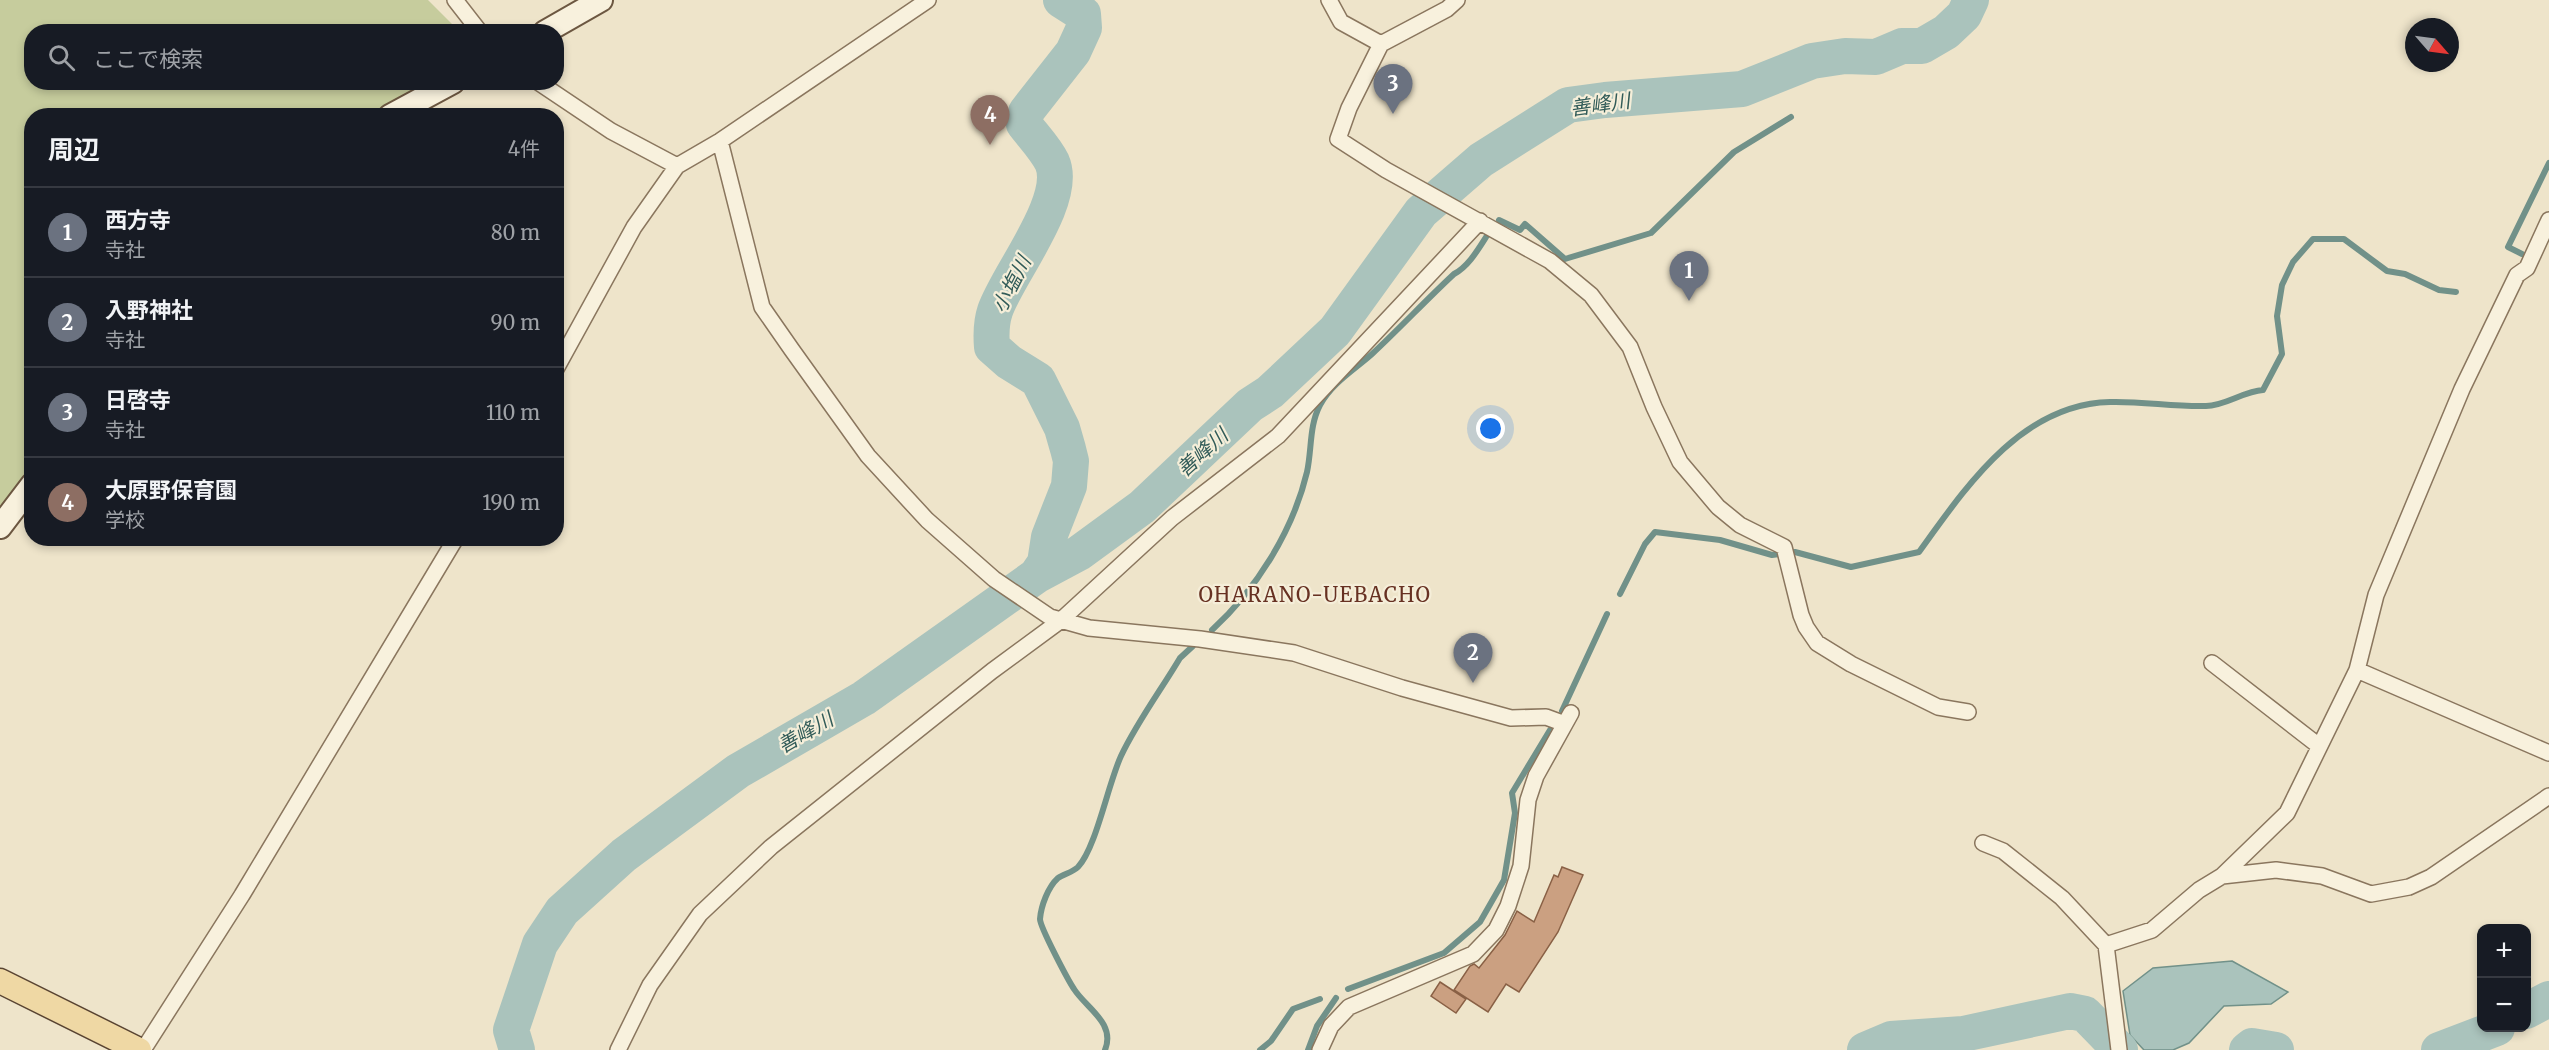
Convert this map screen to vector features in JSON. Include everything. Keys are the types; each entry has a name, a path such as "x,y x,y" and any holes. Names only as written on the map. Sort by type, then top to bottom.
{"main road":[{"path":"559,24 601,0"},
{"path":"405,108 438,90"},
{"path":"0,526 24,495"},
{"path":"0,981 141,1050"}],"street":[{"path":"455,0 474,24"},
{"path":"564,354 634,227 677,166 720,141 928,0"},
{"path":"1329,0 1341,22 1381,44"},
{"path":"1457,0 1437,15 1381,44 1349,108 1338,139 1425,192 1550,261 1591,295 1630,347 1654,407 1680,462 1718,507 1740,525 1784,547 1801,615 1817,643 1851,664 1938,707 1968,712"},
{"path":"550,90 611,131 677,166"},
{"path":"720,141 762,307 868,456 927,520 994,579 1055,619 1089,628 1200,639 1294,653 1402,688 1511,718 1568,719 1536,776 1528,800 1521,866 1508,906 1496,930 1473,954 1349,1007 1331,1026 1320,1050"},
{"path":"618,1050 650,985 700,914 771,847 992,671 1172,518 1278,436 1475,218"},
{"path":"2106,945 2152,930 2199,890 2222,876 2287,813 2357,670 2376,595 2462,388 2512,284 2517,275 2527,267 2549,220"},
{"path":"141,1050 242,895 451,546"},
{"path":"2212,663 2319,746"},
{"path":"2357,670 2549,753"},
{"path":"2222,876 2276,870 2322,876 2371,894 2409,886 2431,877 2549,796"},
{"path":"1983,843 2003,851 2062,898 2106,945 2119,1045"}],"green space":[{"path":"0,0 428,0 452,24 24,24 24,90 418,90 384,108 24,108 24,492 0,532"}],"water":[{"path":"2232,961 2288,992 2271,1004 2224,1006 2189,1043 2173,1050 2144,1050 2130,1035 2123,991 2153,968"}],"building":[{"path":"1562,867 1583,875 1558,932 1519,992 1506,984 1488,1012 1454,990 1470,966 1474,964 1479,968 1505,935 1517,911 1534,922 1554,875 1558,877"},
{"path":"1440,982 1466,999 1456,1013 1431,996"}],"waterway":[{"name":"小塩川","path":"1036,576 1045,563 1049,537 1069,486 1071,461 1062,428 1038,380 1009,362 992,347 992,329 995,311 1045,216 1052,196 1055,178 1052,162 1024,124 1026,112 1073,52 1084,28 1083,14 1061,0"},
{"name":"善峰川","path":"517,1050 511,1030 540,944 562,911 624,855 738,771 864,698 1036,576 1079,553 1142,507 1250,405 1270,392 1335,331 1421,212 1481,160 1568,105 1742,89 1812,61 1845,56 1876,57 1902,46 1922,46 1946,32 1964,15 1971,0"},
{"path":"1499,220 1520,230 1525,224 1565,259 1651,233 1734,152 1791,117"},
{"path":"2522,254 2508,247 2549,163"},
{"path":"1212,630 1258,578 1282,537 1301,494 1309,463 1312,429 1316,413 1325,397 1337,383 1372,354 1464,266 1488,234"},
{"path":"1620,594 1645,544 1655,532 1720,540 1772,555 1795,552 1851,567 1919,552 1956,501 1999,453 2023,433 2049,417 2078,406 2110,402 2213,405 2263,390 2282,354 2277,316 2282,285 2293,262 2313,239 2344,239 2387,271 2405,274 2439,290 2456,292"},
{"path":"1562,711 1607,614"},
{"path":"1105,1050 1107,1040 1103,1024 1074,989 1061,965 1041,924 1042,908 1054,882 1076,869 1084,858 1127,743 1180,658 1193,646"},
{"path":"1348,989 1444,953 1480,922 1504,880 1515,813 1512,793 1550,730"},
{"path":"1308,1050 1317,1026 1336,998"},
{"path":"1260,1050 1271,1041 1293,1009 1320,999"},
{"path":"2531,1008 2549,999"},
{"path":"1865,1050 1891,1039 1963,1034 2070,1011 2085,1014 2120,1050"},
{"path":"2439,1050 2486,1032"},
{"path":"2247,1050 2252,1046 2276,1050"}],"place":[{"name":"日啓寺","path":"1393,114"},
{"name":"大原野保育園","path":"990,145"},
{"name":"西方寺","path":"1689,301"},
{"name":"入野神社","path":"1473,683"}],"district":[{"name":"OHARANO-UEBACHO","path":"1315,594"}]}
